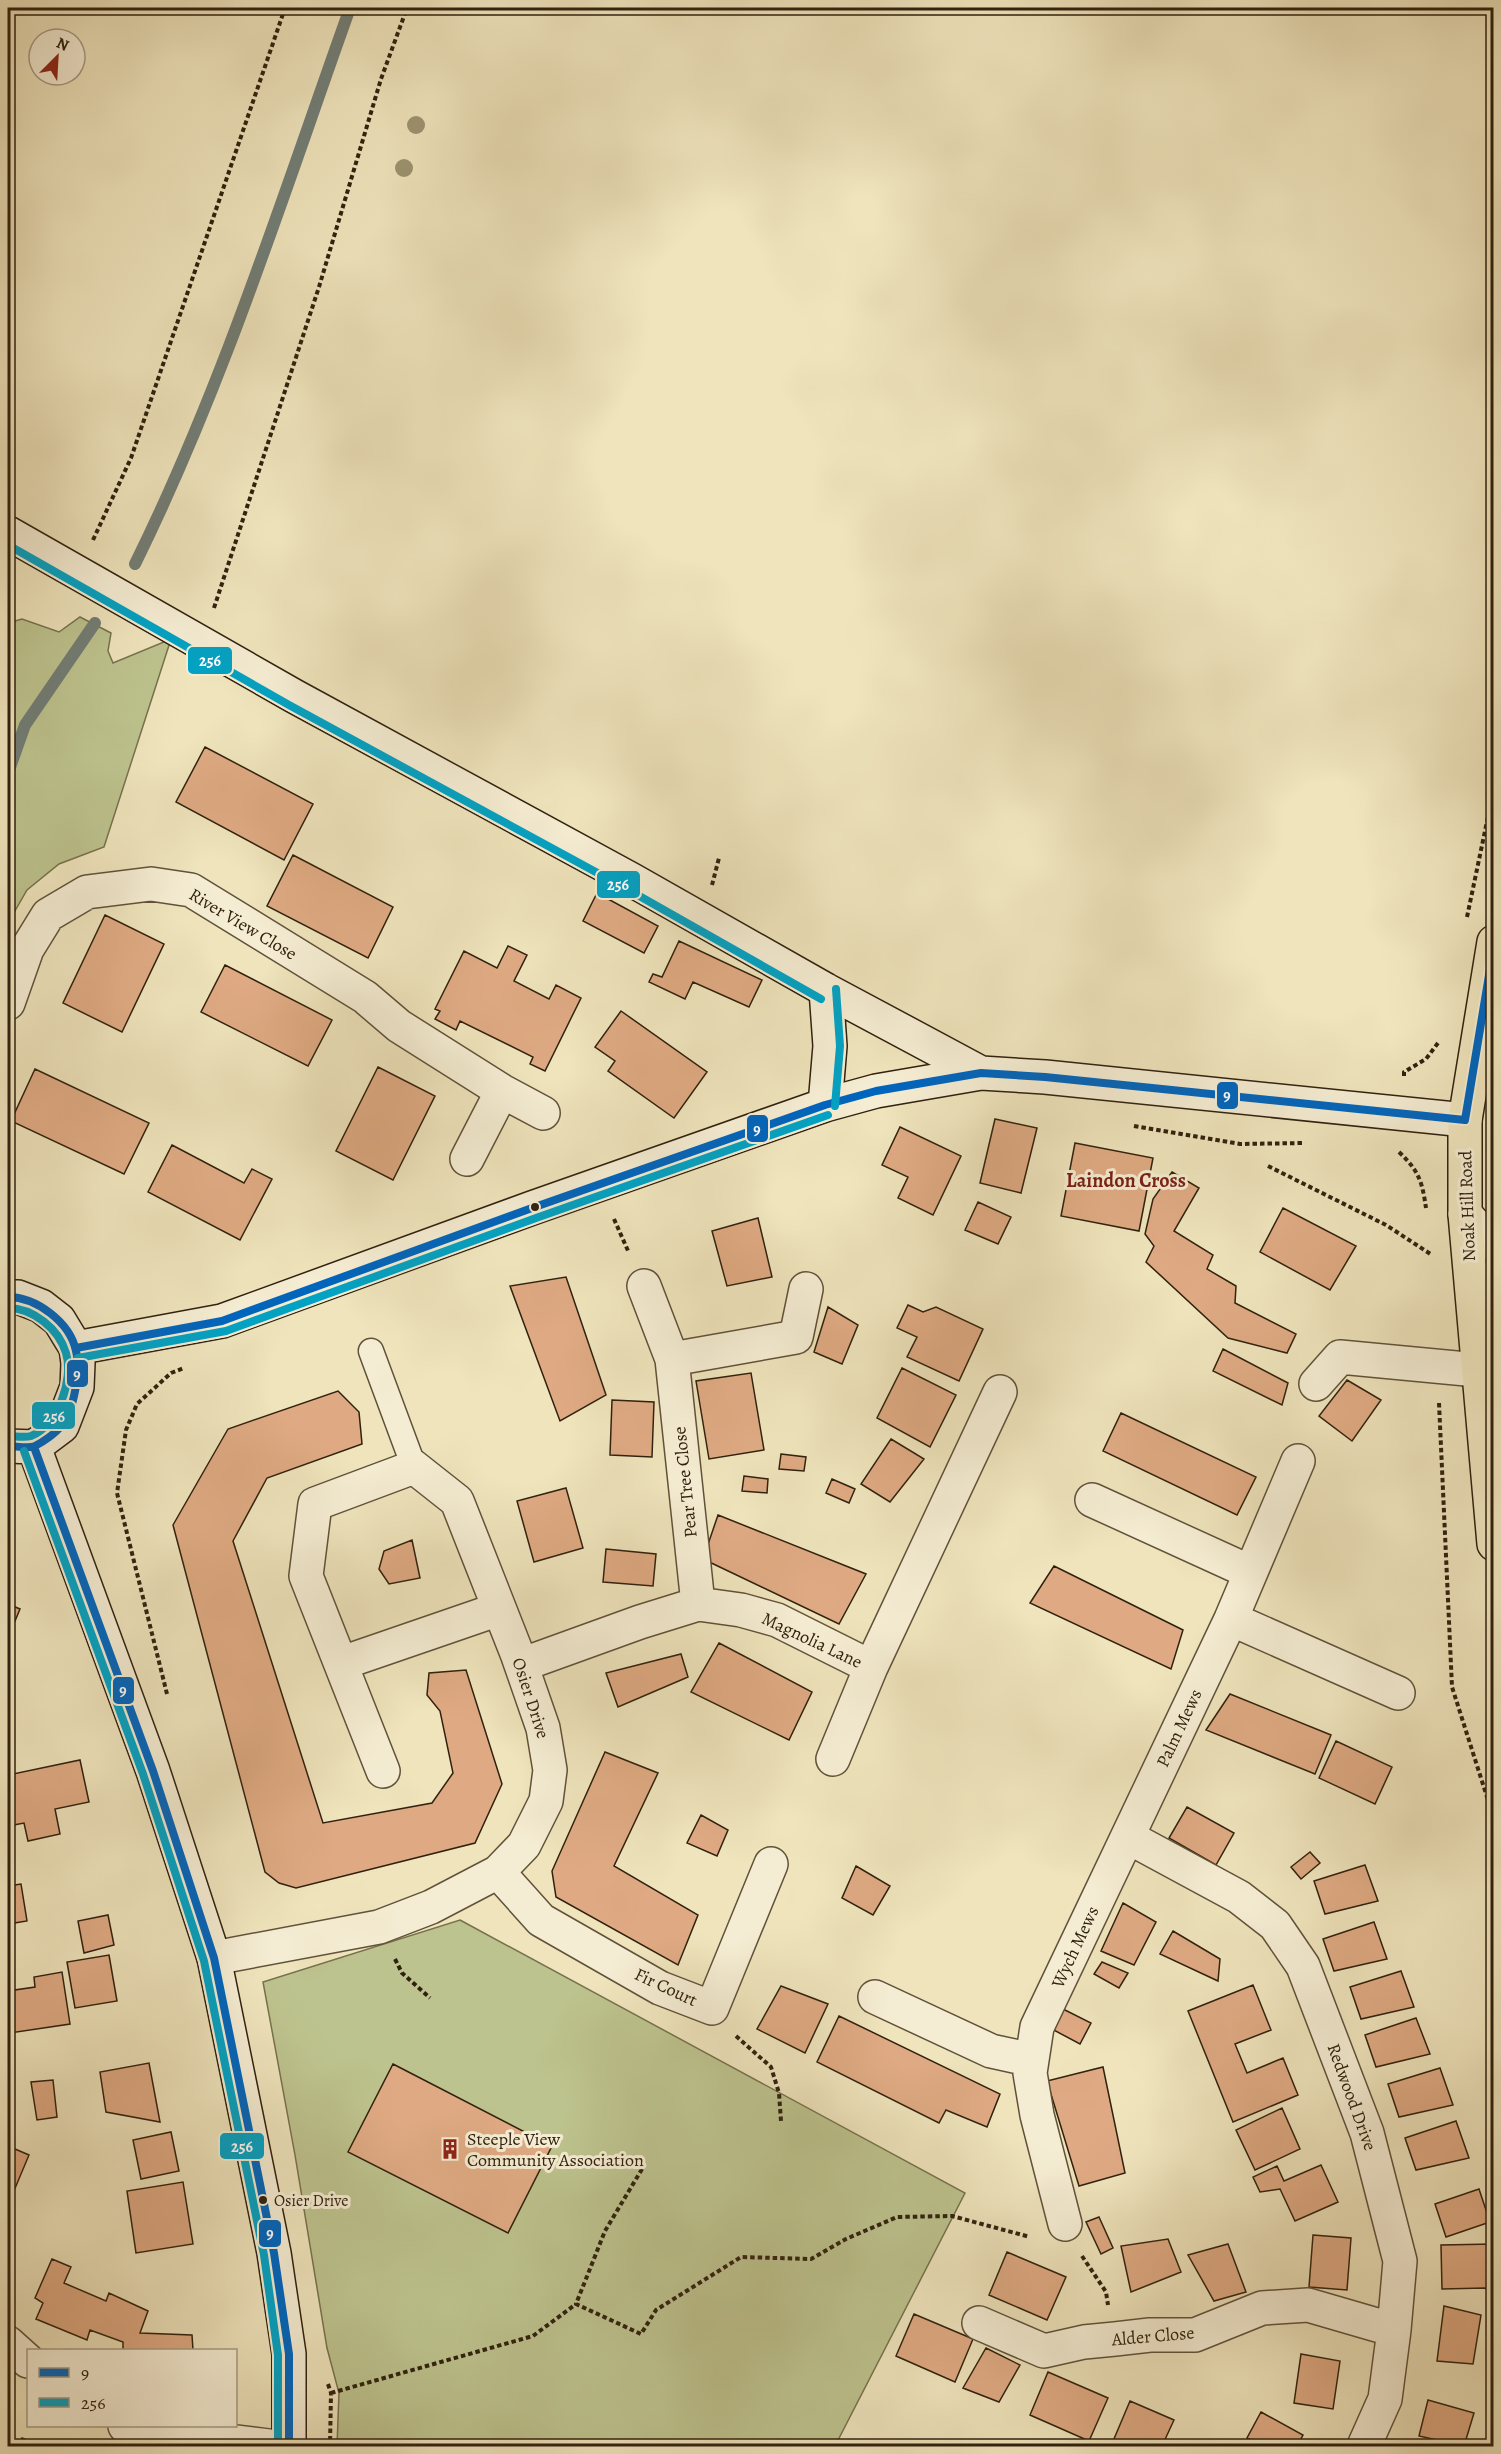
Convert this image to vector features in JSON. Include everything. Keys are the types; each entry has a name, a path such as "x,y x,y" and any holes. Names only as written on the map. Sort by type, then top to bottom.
{"main road":[{"name":"Noak Hill Road","path":"1494,942 1465,1120 1465,1214 1494,1544"}],"street":[{"path":"8,533 294,696 632,880 825,990 981,1073"},
{"name":"River View Close","path":"8,1003 27,949 48,915 87,892 151,884 191,890 366,997 399,1026 502,1091 543,1113"},
{"path":"825,990 831,1046 825,1105"},
{"path":"76,1348 222,1321 543,1204 825,1105 876,1091 981,1073 1046,1077 1465,1120"},
{"path":"467,1159 502,1091"},
{"path":"1465,1214 1494,1245"},
{"name":"Pear Tree Close","path":"644,1286 672,1359 698,1604"},
{"path":"672,1359 796,1337 806,1289"},
{"path":"8,1297 18,1297 40,1306 59,1320 76,1348 77,1387 62,1426 21,1446 153,1771 214,1958 274,2253 289,2354 289,2446"},
{"path":"1316,1384 1340,1357 1478,1371"},
{"path":"871,1667 1000,1392"},
{"name":"Palm Mews","path":"1128,1837 1231,1619 1298,1461"},
{"path":"383,1771 306,1576 315,1504 414,1467"},
{"name":"Osier Drive","path":"214,1958 380,1927 431,1907 498,1872 524,1845 546,1801 550,1770 543,1728 499,1609 456,1501 414,1467"},
{"path":"1092,1500 1250,1572"},
{"name":"Magnolia Lane","path":"521,1665 640,1622 698,1604 741,1610 777,1620 871,1667 833,1759"},
{"path":"342,1664 499,1609"},
{"path":"1231,1619 1398,1693"},
{"name":"Wych Mews","path":"1052,2232 1030,2073 1037,2027 1128,1837"},
{"name":"Redwood Drive","path":"1128,1837 1239,1897 1275,1925 1303,1966 1367,2133 1400,2261 1394,2330 1384,2399 1364,2446"},
{"name":"Fir Court","path":"498,1872 541,1920 660,1988 712,2008 771,1864"},
{"path":"875,1997 991,2051 1032,2060"},
{"name":"Alder Close","path":"978,2323 1044,2351 1150,2335 1195,2335 1262,2308 1308,2305 1394,2330"},
{"path":"8,2343 27,2360"},
{"path":"127,2427 269,2446"}],"lane":[{"path":"371,1350 414,1467"}],"path":[{"path":"92,541 131,458 285,8"},
{"path":"202,642 319,287 381,79 407,8"},
{"path":"1127,1125 1240,1144 1314,1144"},
{"path":"1389,1150 1399,1152 1422,1180 1426,1213"},
{"path":"1268,1166 1386,1225 1432,1255"},
{"path":"612,1216 644,1286"},
{"path":"1431,1245 1433,1266"},
{"path":"168,1700 117,1493 126,1430 137,1404 171,1373 193,1365"},
{"path":"1436,1366 1442,1431 1452,1687 1494,1819"},
{"path":"380,1927 402,1973 430,1998"},
{"path":"712,2008 741,2041 771,2067 779,2093 781,2121"},
{"path":"331,2393 533,2336 576,2304 605,2231 642,2169"},
{"path":"576,2304 641,2334 656,2310 741,2257 811,2259 846,2239 897,2217 952,2216 1052,2232 1085,2261 1106,2292 1100,2341"},
{"path":"1076,2257 1085,2261"},
{"path":"326,2374 331,2393 330,2446"}],"green space":[{"path":"80,617 111,633 108,651 113,663 171,639 104,847 59,864 27,890 8,923 8,623 22,619 59,632"},
{"path":"460,1920 965,2193 835,2446 337,2446 339,2393 327,2348 263,1982"}],"building":[{"path":"205,747 313,804 284,860 176,802"},
{"path":"293,855 393,907 368,958 267,906"},
{"path":"597,893 658,926 644,953 583,921"},
{"path":"105,915 164,944 122,1032 63,1003"},
{"path":"679,941 762,980 749,1007 693,982 685,999 649,982 653,974 662,977"},
{"path":"508,946 527,955 514,981 549,999 556,985 581,998 545,1071 530,1064 533,1057 460,1021 456,1030 435,1019 440,1011 435,1009 464,951 497,968"},
{"path":"225,965 332,1020 308,1066 201,1012"},
{"path":"621,1011 707,1072 674,1118 608,1071 615,1061 595,1047"},
{"path":"378,1067 435,1096 393,1180 336,1151"},
{"path":"35,1069 149,1123 124,1174 11,1121"},
{"path":"995,1119 1037,1128 1021,1193 980,1183"},
{"path":"900,1127 961,1156 933,1215 898,1198 908,1177 882,1165"},
{"path":"1075,1143 1153,1158 1139,1231 1061,1216"},
{"path":"172,1145 244,1183 252,1169 272,1179 240,1240 148,1192"},
{"path":"1172,1172 1199,1188 1174,1231 1213,1255 1207,1269 1236,1286 1235,1303 1296,1334 1287,1353 1228,1338 1146,1262 1154,1246 1145,1234 1153,1199"},
{"path":"978,1202 1011,1217 998,1244 965,1230"},
{"path":"1283,1208 1356,1246 1330,1290 1260,1252"},
{"path":"758,1218 772,1277 727,1286 712,1231"},
{"path":"566,1277 606,1395 560,1421 510,1286"},
{"path":"908,1305 923,1312 936,1307 983,1329 959,1381 907,1357 917,1337 897,1328"},
{"path":"828,1307 858,1325 842,1364 814,1352"},
{"path":"1223,1349 1288,1383 1282,1405 1213,1371"},
{"path":"902,1368 956,1395 930,1447 877,1418"},
{"path":"751,1373 764,1450 709,1459 696,1381"},
{"path":"1347,1380 1381,1400 1352,1441 1319,1416"},
{"path":"338,1391 359,1412 362,1444 267,1478 233,1541 323,1823 432,1803 453,1773 440,1711 427,1695 429,1673 466,1670 502,1784 475,1843 296,1888 279,1883 265,1872 173,1525 228,1429"},
{"path":"612,1400 654,1402 652,1457 610,1455"},
{"path":"1121,1413 1256,1477 1237,1515 1103,1451"},
{"path":"891,1439 924,1459 890,1502 861,1484"},
{"path":"781,1454 806,1457 804,1471 779,1469"},
{"path":"744,1476 768,1479 767,1493 742,1491"},
{"path":"832,1479 855,1489 849,1503 826,1493"},
{"path":"566,1488 583,1548 534,1562 517,1501"},
{"path":"718,1515 866,1574 839,1624 703,1559"},
{"path":"412,1540 420,1578 389,1584 379,1569 384,1551"},
{"path":"606,1549 656,1554 653,1586 603,1582"},
{"path":"1054,1566 1183,1630 1171,1669 1030,1603"},
{"path":"8,1604 20,1609 8,1638"},
{"path":"719,1643 812,1692 789,1740 691,1692"},
{"path":"681,1654 688,1677 618,1707 606,1673"},
{"path":"1230,1694 1331,1735 1315,1774 1206,1730"},
{"path":"1336,1741 1392,1767 1375,1804 1319,1778"},
{"path":"605,1752 658,1773 614,1866 698,1915 678,1965 556,1897 552,1871"},
{"path":"80,1760 89,1802 55,1809 60,1834 28,1841 24,1823 8,1826 8,1775"},
{"path":"1187,1807 1234,1833 1216,1865 1169,1838"},
{"path":"701,1815 728,1830 717,1856 687,1843"},
{"path":"1310,1852 1320,1863 1301,1879 1291,1867"},
{"path":"1365,1865 1378,1901 1325,1914 1314,1881"},
{"path":"856,1866 890,1886 873,1915 842,1898"},
{"path":"21,1884 27,1921 8,1924 8,1886"},
{"path":"1123,1903 1156,1922 1134,1965 1101,1951"},
{"path":"108,1915 114,1945 84,1953 78,1921"},
{"path":"1374,1922 1387,1959 1334,1971 1323,1939"},
{"path":"1173,1931 1220,1959 1218,1981 1160,1954"},
{"path":"109,1955 117,2001 75,2008 67,1962"},
{"path":"1102,1962 1128,1973 1119,1988 1094,1974"},
{"path":"1401,1971 1414,2007 1361,2019 1350,1987"},
{"path":"62,1972 70,2024 10,2033 8,1991 35,1987 34,1977"},
{"path":"1253,1985 1271,2030 1235,2044 1247,2073 1283,2058 1298,2095 1233,2122 1188,2011"},
{"path":"781,1986 828,2004 805,2053 757,2029"},
{"path":"1061,2008 1091,2023 1080,2044 1050,2028"},
{"path":"839,2016 1000,2094 987,2127 946,2110 939,2123 817,2062"},
{"path":"1416,2018 1430,2054 1376,2067 1365,2035"},
{"path":"149,2063 160,2122 106,2112 100,2072"},
{"name":"Steeple View Community Association","path":"393,2064 552,2146 508,2233 348,2152"},
{"path":"1103,2067 1125,2173 1079,2186 1047,2081"},
{"path":"1440,2068 1453,2105 1399,2117 1388,2084"},
{"path":"53,2080 57,2117 37,2120 31,2082"},
{"path":"1282,2108 1300,2149 1255,2170 1236,2130"},
{"path":"1456,2121 1469,2158 1416,2170 1405,2138"},
{"path":"171,2132 179,2171 141,2179 133,2140"},
{"path":"8,2146 29,2155 8,2205"},
{"path":"1321,2165 1338,2202 1295,2221 1280,2189 1260,2192 1253,2177 1277,2166 1284,2181"},
{"path":"183,2182 193,2244 136,2253 127,2191"},
{"path":"1479,2189 1490,2222 1446,2237 1435,2204"},
{"path":"1099,2217 1113,2248 1101,2254 1086,2222"},
{"path":"1313,2235 1351,2238 1347,2290 1309,2287"},
{"path":"1168,2239 1181,2272 1131,2292 1121,2246"},
{"path":"1228,2244 1246,2292 1214,2301 1188,2255"},
{"path":"1494,2244 1494,2297 1485,2288 1442,2289 1441,2245"},
{"path":"1007,2252 1066,2277 1047,2320 989,2295"},
{"path":"52,2259 71,2267 64,2283 106,2301 109,2293 148,2311 140,2333 192,2335 193,2349 123,2349 123,2342 90,2330 87,2340 36,2319 43,2303 35,2298"},
{"path":"1444,2306 1481,2315 1473,2364 1437,2361"},
{"path":"914,2314 973,2339 955,2382 896,2356"},
{"path":"986,2348 1020,2365 999,2402 963,2388"},
{"path":"1301,2354 1340,2361 1333,2409 1294,2403"},
{"path":"1048,2372 1108,2398 1089,2441 1030,2415"},
{"path":"1428,2400 1474,2413 1464,2446 1419,2436"},
{"path":"1130,2401 1174,2420 1162,2446 1111,2446"},
{"path":"1261,2412 1303,2435 1297,2446 1264,2446 1247,2438"},
{"path":"22,2438 43,2446 18,2446"}],"waterway":[{"path":"135,564 167,497 224,359 350,8"},
{"path":"8,773 25,725 95,623"}],"transit line":[{"name":"256","path":"8,545 289,705 627,889 821,999"},
{"name":"9","path":"1465,1120 1494,945"},
{"name":"256","path":"835,1106 840,1046 836,989"},
{"name":"9","path":"76,1348 222,1321 532,1208 825,1105 876,1091 981,1073 1045,1077 1465,1120"},
{"name":"256","path":"78,1358 226,1331 828,1115"},
{"name":"9","path":"8,1297 30,1301 59,1321 73,1340 78,1368 70,1411 59,1429 35,1446 8,1446"},
{"name":"256","path":"8,1308 27,1312 51,1328 63,1344 68,1364 66,1388 49,1422 41,1431 31,1436 8,1436"},
{"name":"9","path":"34,1447 153,1771 214,1958 274,2253 289,2354 289,2446"},
{"name":"256","path":"24,1451 143,1774 204,1961 264,2255 278,2355 278,2446"}],"place":[{"name":"Steeple View Community Association","path":"450,2149"},
{"name":"Osier Drive","path":"263,2200"}],"district":[{"name":"Laindon Cross","path":"1126,1180"}]}
